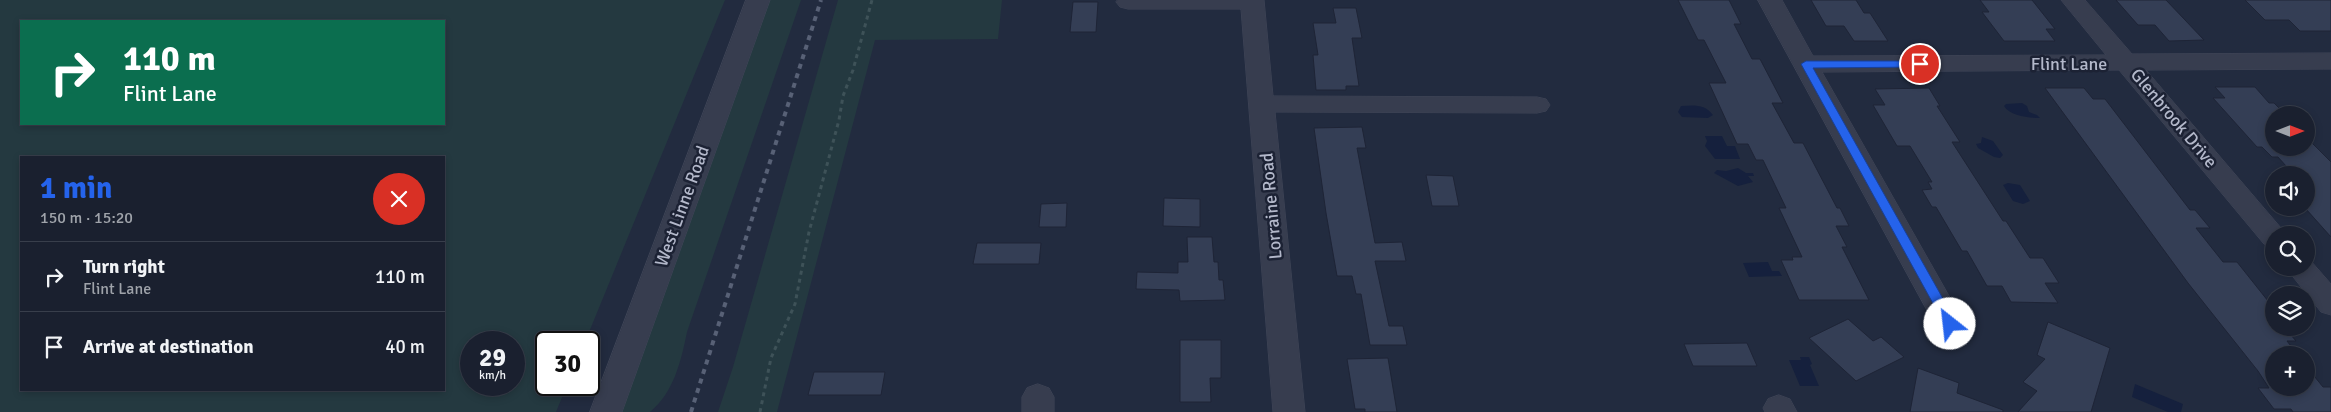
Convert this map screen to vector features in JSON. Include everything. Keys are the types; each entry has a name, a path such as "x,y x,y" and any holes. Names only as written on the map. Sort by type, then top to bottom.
{"street":[{"name":"West Linne Road","path":"606,412 758,0"},
{"path":"1770,0 1950,324"},
{"name":"Glenbrook Drive","path":"2073,0 2265,226"},
{"path":"1128,2 1252,1"},
{"name":"Lorraine Road","path":"1252,1 1289,412"},
{"name":"Flint Lane","path":"1806,64 2128,64 2331,61"},
{"path":"1262,104 1537,105"},
{"path":"2307,276 2331,304"}],"path":[{"path":"760,412 771,358 795,304 809,232 840,120 843,96 853,70 872,0"}],"shaded area":[{"path":"0,0 725,0 590,331 535,331 535,396 563,396 556,412 0,412"},
{"path":"768,0 801,0 687,332 675,375 665,395 650,412 620,412"},
{"path":"838,0 1002,0 998,39 875,40 777,412 718,412 733,367"}],"water":[{"path":"2022,103 2027,106 2029,112 2040,118 2015,114 2004,106 2006,104"},
{"path":"1681,106 1703,107 1713,115 1708,118 1682,117 1678,112"},
{"path":"1705,136 1722,136 1727,146 1735,146 1740,159 1715,159 1705,146 1707,141"},
{"path":"1982,137 1993,141 2003,155 2000,158 1994,157 1978,148 1976,144 1981,143"},
{"path":"1738,168 1746,173 1753,173 1754,176 1748,176 1753,182 1738,186 1714,173 1717,170 1726,171"},
{"path":"2008,183 2020,185 2030,201 2023,204 2013,201 2003,185"},
{"path":"1768,262 1772,271 1779,271 1782,276 1749,277 1743,263"},
{"path":"1800,357 1809,357 1812,364 1810,365 1819,386 1800,386 1789,360 1801,360"},
{"path":"2135,384 2183,404 2181,412 2168,412 2132,397"}],"building":[{"path":"1678,0 1729,0 1741,24 1734,24 1752,59 1760,59 1783,103 1772,103 1794,143 1803,143 1837,208 1840,208 1849,226 1836,226 1847,247 1842,247 1869,300 1799,300 1781,260 1793,260 1792,257 1802,257 1779,208 1786,208 1763,160 1756,160 1748,144 1737,144 1709,83 1726,83 1704,40 1698,40"},
{"path":"1811,0 1856,0 1864,13 1870,13 1888,41 1854,41 1844,26 1826,26"},
{"path":"1980,0 2032,0 2055,29 2046,29 2055,41 2004,41 1982,12 1989,12"},
{"path":"2116,0 2166,0 2204,40 2169,41 2155,25 2138,25"},
{"path":"2245,0 2331,0 2331,31 2300,31 2289,20 2265,20"},
{"path":"1073,2 1098,2 1096,32 1070,32"},
{"path":"1333,8 1356,8 1362,38 1352,38 1359,86 1346,86 1346,90 1316,90 1313,55 1318,55 1313,23 1336,23"},
{"path":"2215,87 2255,87 2269,103 2274,103 2277,106 2265,106 2265,150 2262,147 2257,147 2213,98 2225,98"},
{"path":"1929,88 1940,106 1937,106 1960,142 1952,142 2003,221 2006,221 2030,258 2043,258 2059,283 2045,283 2058,303 2011,302 2002,286 1987,286 1967,251 1962,251 1936,207 1932,207 1922,190 1932,189 1928,182 1932,182 1910,146 1897,146 1873,105 1885,105 1875,89"},
{"path":"2045,88 2084,88 2093,99 2105,99 2190,210 2195,210 2210,228 2196,228 2223,262 2237,262 2265,297 2265,336 2292,336 2296,341 2287,341 2291,346 2265,346 2265,382 2188,283"},
{"path":"1362,127 1366,148 1357,148 1375,243 1402,242 1406,261 1375,261 1389,326 1403,326 1407,345 1370,345 1361,294 1356,294 1352,276 1337,276 1314,128"},
{"path":"2315,146 2331,162 2331,237 2312,216 2315,216 2315,166 2286,166 2278,157 2272,157 2315,156"},
{"path":"1426,175 1453,176 1459,206 1432,206"},
{"path":"1164,198 1200,199 1200,227 1163,226"},
{"path":"1067,203 1066,227 1039,227 1041,204"},
{"path":"1187,237 1212,237 1214,262 1218,262 1219,280 1223,280 1225,300 1180,301 1179,290 1136,289 1137,272 1178,273 1178,262 1188,262"},
{"path":"977,243 1041,243 1039,264 973,264"},
{"path":"1848,319 1873,341 1881,337 1904,357 1856,381 1809,338"},
{"path":"2048,322 2110,348 2091,412 2018,412 2037,391 2023,382 2045,359 2037,355"},
{"path":"1180,340 1221,340 1221,378 1210,378 1211,402 1180,402"},
{"path":"1747,343 1757,366 1693,366 1684,344"},
{"path":"1388,358 1397,412 1365,412 1365,409 1355,409 1347,359"},
{"path":"1918,368 1959,383 1957,393 2003,410 2003,412 1910,412"},
{"path":"814,372 885,372 881,395 808,395"},
{"path":"2315,377 2323,387 2331,387 2331,412 2293,412 2291,409 2274,409 2258,388 2265,388 2265,396 2315,396"}],"railway":[{"path":"691,412 821,0"}],"route":[{"path":"1920,64 1806,64 1950,324"}]}
